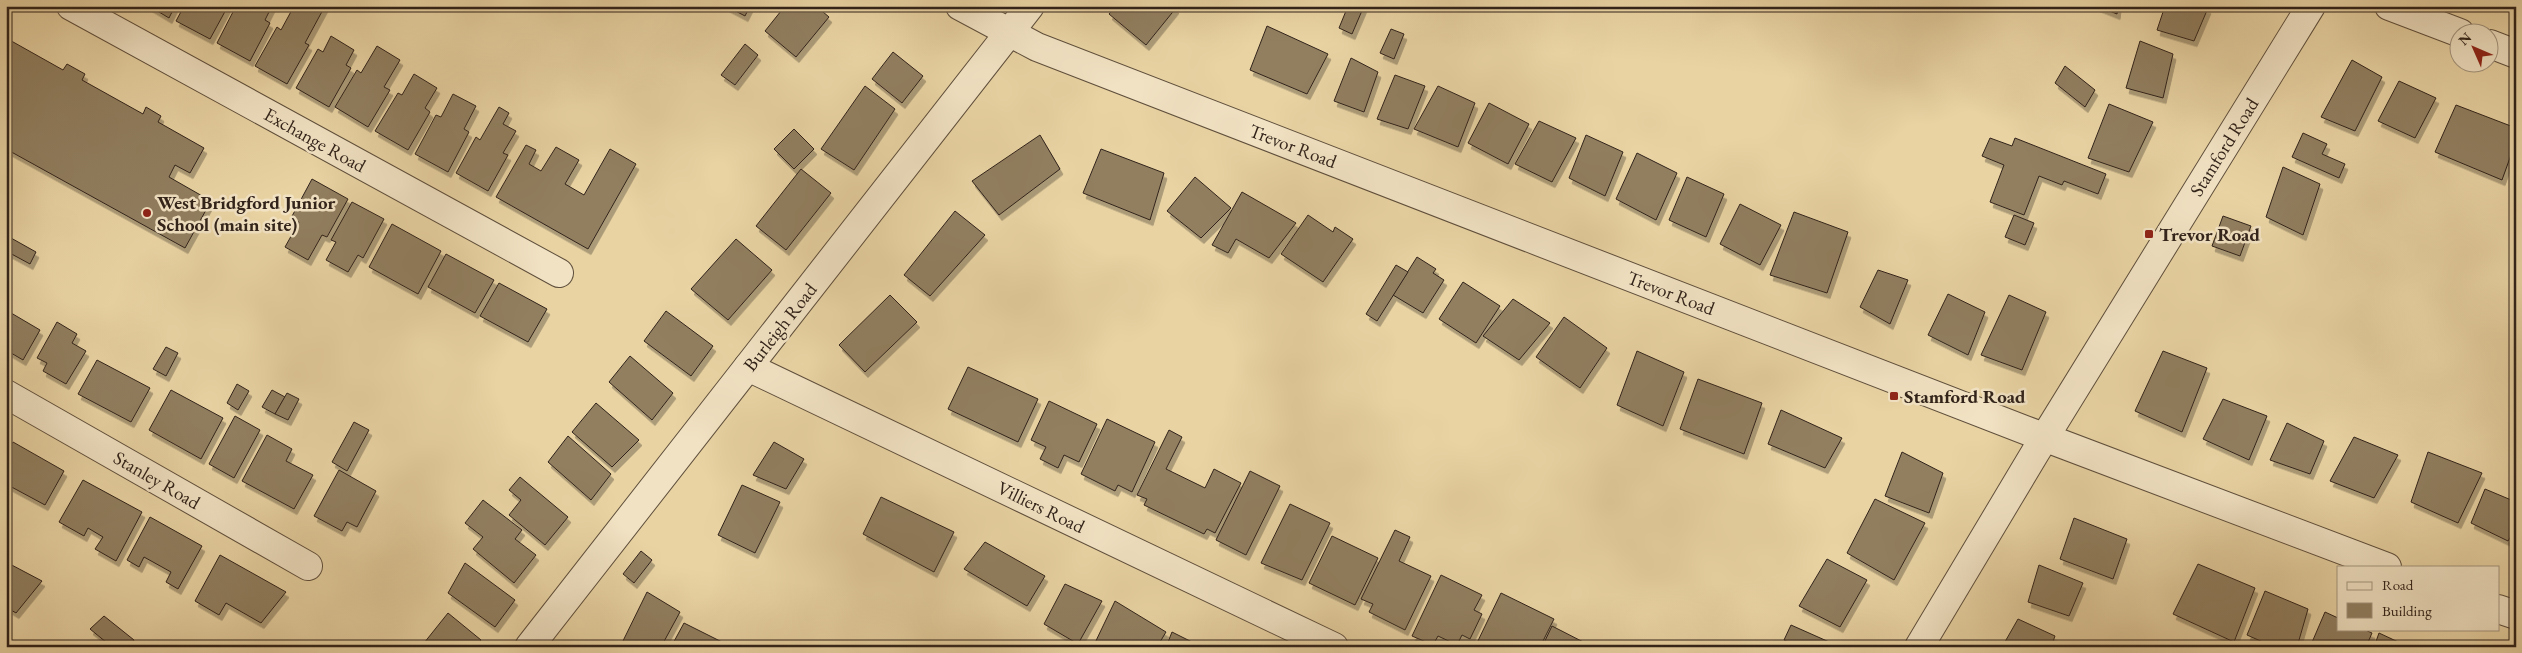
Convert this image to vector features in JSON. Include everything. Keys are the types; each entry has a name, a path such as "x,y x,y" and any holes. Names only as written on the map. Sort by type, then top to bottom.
{"street":[{"name":"Exchange Road","path":"71,6 559,273"},
{"name":"Trevor Road","path":"960,6 1009,34 1037,47 2045,438 2384,566"},
{"name":"Burleigh Road","path":"529,647 1030,6"},
{"name":"Stamford Road","path":"1919,647 2045,438 2311,6"},
{"path":"2389,6 2450,29"},
{"path":"2500,48 2516,54"},
{"name":"Villiers Road","path":"748,366 1334,647"},
{"name":"Stanley Road","path":"6,394 308,566"},
{"path":"2500,610 2516,615"}],"building":[{"path":"149,6 175,6 169,18"},
{"path":"184,6 228,6 210,39 176,21"},
{"path":"236,6 272,6 265,20 270,23 250,61 217,43"},
{"path":"294,6 325,6 305,43 309,45 287,84 255,66 277,27 281,30"},
{"path":"726,6 750,6 745,16"},
{"path":"785,6 816,6 829,17 796,57 765,31"},
{"path":"1116,6 1174,6 1176,8 1146,45 1109,14"},
{"path":"1348,6 1364,6 1352,34 1339,28"},
{"path":"2097,6 2118,6 2117,14"},
{"path":"2165,6 2208,8 2194,41 2157,30"},
{"path":"1267,26 1328,54 1307,94 1250,70"},
{"path":"1391,29 1404,34 1394,59 1380,53"},
{"path":"331,36 354,50 346,65 351,68 329,107 296,88 318,49 323,52"},
{"path":"6,38 63,70 67,64 85,74 82,80 143,114 146,107 161,116 158,122 204,148 190,173 175,165 169,177 211,201 185,248 6,149"},
{"path":"2140,41 2173,54 2163,98 2126,88"},
{"path":"745,44 758,55 735,85 721,75"},
{"path":"377,46 400,60 384,87 390,90 368,127 335,107 357,70 361,73"},
{"path":"893,52 923,76 902,103 872,79"},
{"path":"1351,58 1378,72 1364,112 1334,101"},
{"path":"2352,60 2382,77 2355,131 2321,117"},
{"path":"2065,66 2095,90 2085,107 2055,83"},
{"path":"414,74 437,88 425,108 430,112 408,150 375,131 398,93 402,95"},
{"path":"1395,75 1425,86 1408,129 1377,119"},
{"path":"2399,81 2436,98 2415,138 2378,121"},
{"path":"865,86 895,109 854,170 821,149"},
{"path":"1438,86 1475,103 1458,147 1414,129"},
{"path":"453,94 476,106 464,129 469,132 448,172 415,154 436,115 441,117"},
{"path":"1489,103 1529,124 1508,164 1468,143"},
{"path":"2109,104 2153,122 2129,172 2088,158"},
{"path":"2456,105 2516,128 2516,141 2502,180 2435,152"},
{"path":"499,107 509,113 503,124 516,131 503,153 508,155 488,191 456,173 476,137 480,140"},
{"path":"1539,121 1576,138 1552,182 1515,164"},
{"path":"794,129 814,149 794,169 774,149"},
{"path":"2303,133 2327,144 2322,154 2345,164 2339,178 2292,157"},
{"path":"1040,135 1060,169 999,215 972,181"},
{"path":"1586,135 1623,152 1605,196 1569,178"},
{"path":"1990,138 2012,146 2015,138 2106,174 2098,194 2064,181 2062,185 2039,176 2024,215 1990,202 2004,165 1982,156"},
{"path":"526,145 536,150 529,164 541,171 556,147 579,160 565,184 584,195 610,149 636,164 588,249 496,197"},
{"path":"1101,149 1164,173 1150,220 1083,193"},
{"path":"1637,153 1677,173 1656,220 1616,199"},
{"path":"2283,167 2320,184 2303,235 2266,217"},
{"path":"801,169 831,193 786,250 756,226"},
{"path":"1195,177 1231,208 1201,238 1167,211"},
{"path":"1687,177 1724,194 1706,237 1669,220"},
{"path":"312,179 348,199 327,237 322,235 308,260 285,247 299,222 291,218"},
{"path":"1242,192 1296,223 1269,258 1236,239 1228,253 1212,245"},
{"path":"352,202 384,219 363,258 358,255 348,272 326,260 336,242 331,240"},
{"path":"1740,204 1781,225 1760,265 1720,244"},
{"path":"955,211 985,235 930,296 904,275"},
{"path":"1794,212 1848,232 1827,293 1770,275"},
{"path":"1308,215 1333,232 1335,227 1353,239 1323,282 1281,254"},
{"path":"2014,215 2034,223 2025,245 2005,237"},
{"path":"2223,216 2251,226 2240,256 2212,246"},
{"path":"392,224 441,251 418,294 369,267"},
{"path":"11,238 36,252 30,264 6,251"},
{"path":"736,239 772,270 728,320 691,289"},
{"path":"446,254 494,280 475,313 428,287"},
{"path":"1417,257 1436,269 1433,273 1444,280 1423,313 1393,295"},
{"path":"1396,265 1408,272 1377,321 1366,314"},
{"path":"1878,270 1908,280 1890,324 1860,307"},
{"path":"1463,282 1500,306 1476,343 1439,319"},
{"path":"499,283 547,309 528,342 480,316"},
{"path":"1948,294 1985,312 1968,355 1928,335"},
{"path":"890,295 917,322 865,372 839,345"},
{"path":"2009,295 2046,312 2022,370 1981,355"},
{"path":"1513,299 1550,323 1519,360 1483,336"},
{"path":"6,310 40,330 23,360 6,350"},
{"path":"666,311 713,346 691,376 644,341"},
{"path":"1564,317 1607,348 1580,388 1536,357"},
{"path":"57,322 77,334 72,343 86,351 66,384 43,371 47,363 37,358"},
{"path":"166,347 178,353 166,376 153,369"},
{"path":"1637,351 1684,372 1663,426 1617,405"},
{"path":"2163,351 2207,368 2182,432 2135,411"},
{"path":"630,356 673,393 652,420 609,382"},
{"path":"97,360 150,388 131,422 78,394"},
{"path":"968,367 1038,399 1018,442 948,409"},
{"path":"1698,379 1762,403 1744,454 1680,429"},
{"path":"237,384 249,391 238,410 227,403"},
{"path":"171,390 223,418 201,459 149,430"},
{"path":"272,390 285,397 275,414 262,407"},
{"path":"287,393 299,399 288,420 275,414"},
{"path":"2223,399 2267,416 2249,460 2203,439"},
{"path":"1049,401 1097,424 1079,462 1064,455 1058,468 1040,459 1046,447 1031,440"},
{"path":"596,403 639,440 612,467 572,432"},
{"path":"1781,410 1842,438 1825,468 1768,444"},
{"path":"235,416 260,430 234,478 209,464"},
{"path":"1107,419 1155,442 1132,492 1118,485 1115,491 1081,474"},
{"path":"354,422 369,430 347,471 332,462"},
{"path":"2287,423 2324,441 2310,474 2270,460"},
{"path":"1169,430 1182,437 1166,469 1205,488 1214,469 1241,483 1215,533 1207,529 1204,534 1144,505 1147,499 1137,495"},
{"path":"267,435 292,449 286,461 313,475 294,509 242,481"},
{"path":"568,436 611,474 591,500 548,462"},
{"path":"2354,437 2398,455 2374,498 2330,481"},
{"path":"13,442 64,471 45,505 6,484 6,454"},
{"path":"774,442 804,459 786,489 753,475"},
{"path":"1902,452 1943,473 1929,513 1885,496"},
{"path":"2428,452 2482,473 2458,523 2411,502"},
{"path":"339,470 376,491 357,527 347,522 342,531 314,516"},
{"path":"1250,471 1280,486 1246,555 1216,540"},
{"path":"520,477 568,517 545,545 509,515 521,500 509,490"},
{"path":"83,480 142,512 116,561 95,549 103,537 88,528 84,536 59,522"},
{"path":"742,485 780,502 755,553 718,535"},
{"path":"2485,489 2516,502 2516,528 2508,541 2471,523"},
{"path":"881,497 954,532 934,572 863,534"},
{"path":"1875,499 1925,523 1894,580 1847,553"},
{"path":"483,500 522,530 515,539 536,555 514,583 473,549 483,537 465,523"},
{"path":"1290,504 1330,523 1302,580 1261,563"},
{"path":"150,517 202,546 178,589 166,582 171,572 144,557 139,567 127,560"},
{"path":"2074,518 2127,539 2113,579 2060,559"},
{"path":"1395,530 1410,537 1399,561 1431,576 1405,630 1369,612 1373,604 1361,599"},
{"path":"1332,536 1378,558 1355,605 1309,583"},
{"path":"985,542 1045,576 1027,606 964,569"},
{"path":"641,551 652,560 634,583 623,574"},
{"path":"220,555 286,592 261,623 226,603 219,615 195,601"},
{"path":"1827,559 1867,580 1840,627 1799,606"},
{"path":"6,562 42,581 16,613 6,607"},
{"path":"465,563 515,600 495,627 448,593"},
{"path":"2198,564 2255,588 2234,642 2173,614"},
{"path":"2039,565 2083,583 2069,616 2028,602"},
{"path":"1441,575 1482,595 1474,610 1482,614 1470,639 1462,635 1457,645 1438,636 1433,645 1412,636"},
{"path":"1065,584 1102,601 1078,644 1044,624"},
{"path":"2265,591 2308,609 2297,647 2274,647 2247,635"},
{"path":"647,592 680,612 661,647 620,647"},
{"path":"1501,593 1554,619 1540,647 1528,647 1519,642 1517,647 1475,647"},
{"path":"1115,601 1166,632 1157,647 1093,647"},
{"path":"2325,612 2337,618 2337,630 2365,630 2372,633 2366,647 2310,647"},
{"path":"448,613 481,640 475,647 428,647 424,643"},
{"path":"104,616 134,640 130,647 112,647 90,629"},
{"path":"2018,619 2055,636 2051,647 2002,647"},
{"path":"684,623 724,643 722,647 671,647"},
{"path":"1791,625 1836,645 1835,647 1798,647 1784,640"},
{"path":"1552,626 1593,647 1542,647"},
{"path":"1172,632 1202,647 1166,647"},
{"path":"2379,633 2409,647 2374,647"}],"place":[{"name":"West Bridgford Junior School (main site)","path":"147,213"},
{"name":"Trevor Road","path":"2149,234"},
{"name":"Stamford Road","path":"1894,396"}]}
